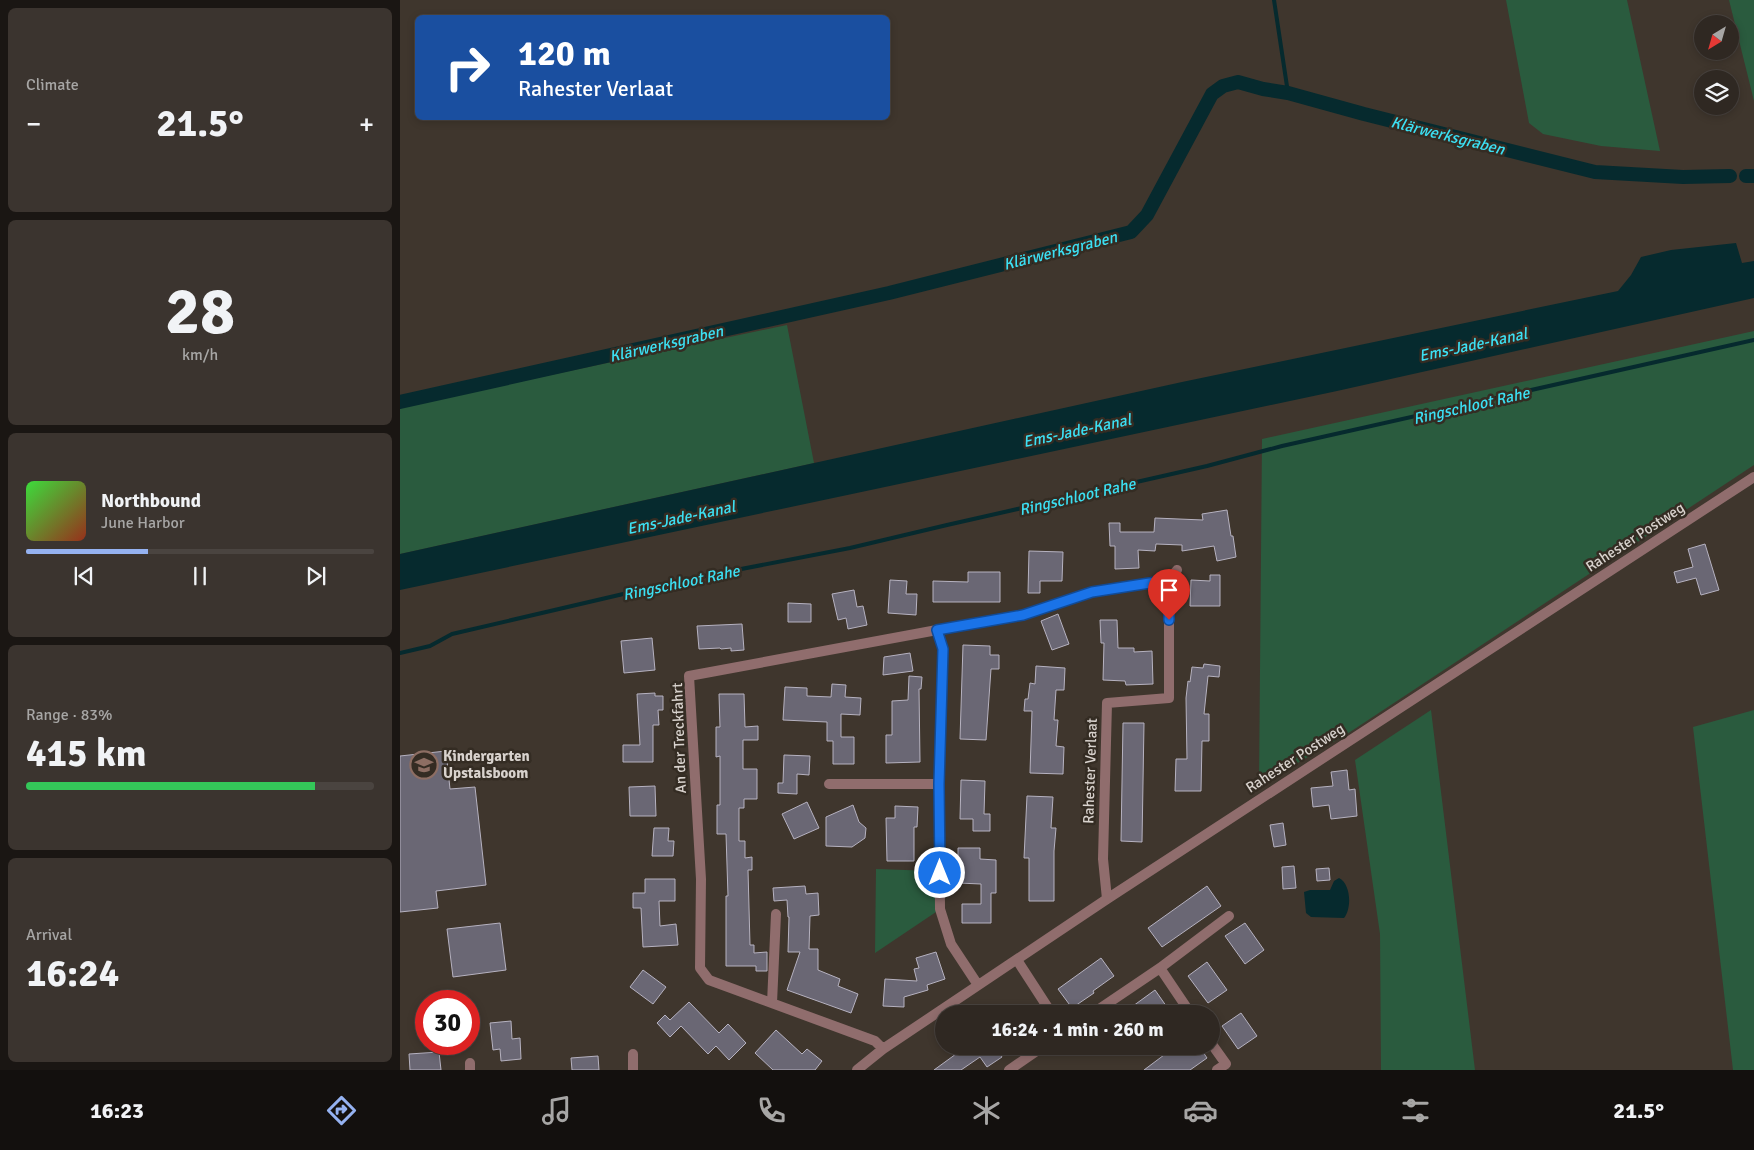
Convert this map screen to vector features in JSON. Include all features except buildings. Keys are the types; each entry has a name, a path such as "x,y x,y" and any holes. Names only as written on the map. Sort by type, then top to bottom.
{"street":[{"name":"Rahester Postweg","path":"857,1070 883,1049 1107,899 1754,477"},
{"path":"978,985 951,944 940,909 939,784 943,649 937,630 1023,615 1092,592 1169,580 1177,570"},
{"name":"Rahester Verlaat","path":"1107,899 1103,859 1107,703 1169,698 1169,580"},
{"name":"An der Treckfahrt","path":"883,1049 875,1041 709,980 700,968 701,879 689,676 937,630"},
{"path":"829,784 939,784"},
{"path":"772,1003 776,914"},
{"path":"1105,1005 1160,968 1229,916"},
{"path":"1017,960 1046,1005"},
{"path":"1160,968 1185,1005"},
{"path":"633,1054 633,1070"},
{"path":"1009,1070 1031,1055"},
{"path":"1217,1070 1226,1064 1220,1055"}],"green space":[{"path":"1506,0 1627,0 1660,151 1601,146 1543,134 1529,123"},
{"path":"1729,0 1754,0 1754,101 1739,40 1739,15 1733,15"},
{"path":"787,325 814,463 400,554 400,407"},
{"path":"1754,331 1754,465 1350,732 1259,786 1262,439"},
{"path":"1431,710 1475,1070 1381,1070 1380,934 1355,760"},
{"path":"1754,710 1754,1070 1733,1070 1693,727"},
{"path":"876,869 935,871 936,912 875,953"}],"water":[{"name":"Ems-Jade-Kanal","path":"1736,243 1742,263 1754,261 1754,298 1337,391 400,590 400,554 1182,382 1618,291 1631,275 1641,257 1671,250"},
{"path":"1339,878 1346,885 1349,896 1347,914 1344,918 1311,917 1306,913 1304,892 1310,890 1330,890 1334,881"}],"waterway":[{"path":"1274,0 1288,93"},
{"name":"Klärwerksgraben","path":"400,402 889,293 1131,232 1147,215 1212,94 1223,86 1238,82 1288,93 1595,172 1683,177 1730,176"},
{"name":"Klärwerksgraben","path":"1746,176 1754,176"},
{"name":"Ringschloot Rahe","path":"400,653 430,646 452,634 679,581 850,548 1207,466 1282,446 1754,340"}],"place":[{"name":"Kindergarten Upstalsboom","path":"424,765"}],"route":[{"path":"940,873 939,784 943,649 937,630 1023,615 1092,592 1169,580 1169,620"}]}
